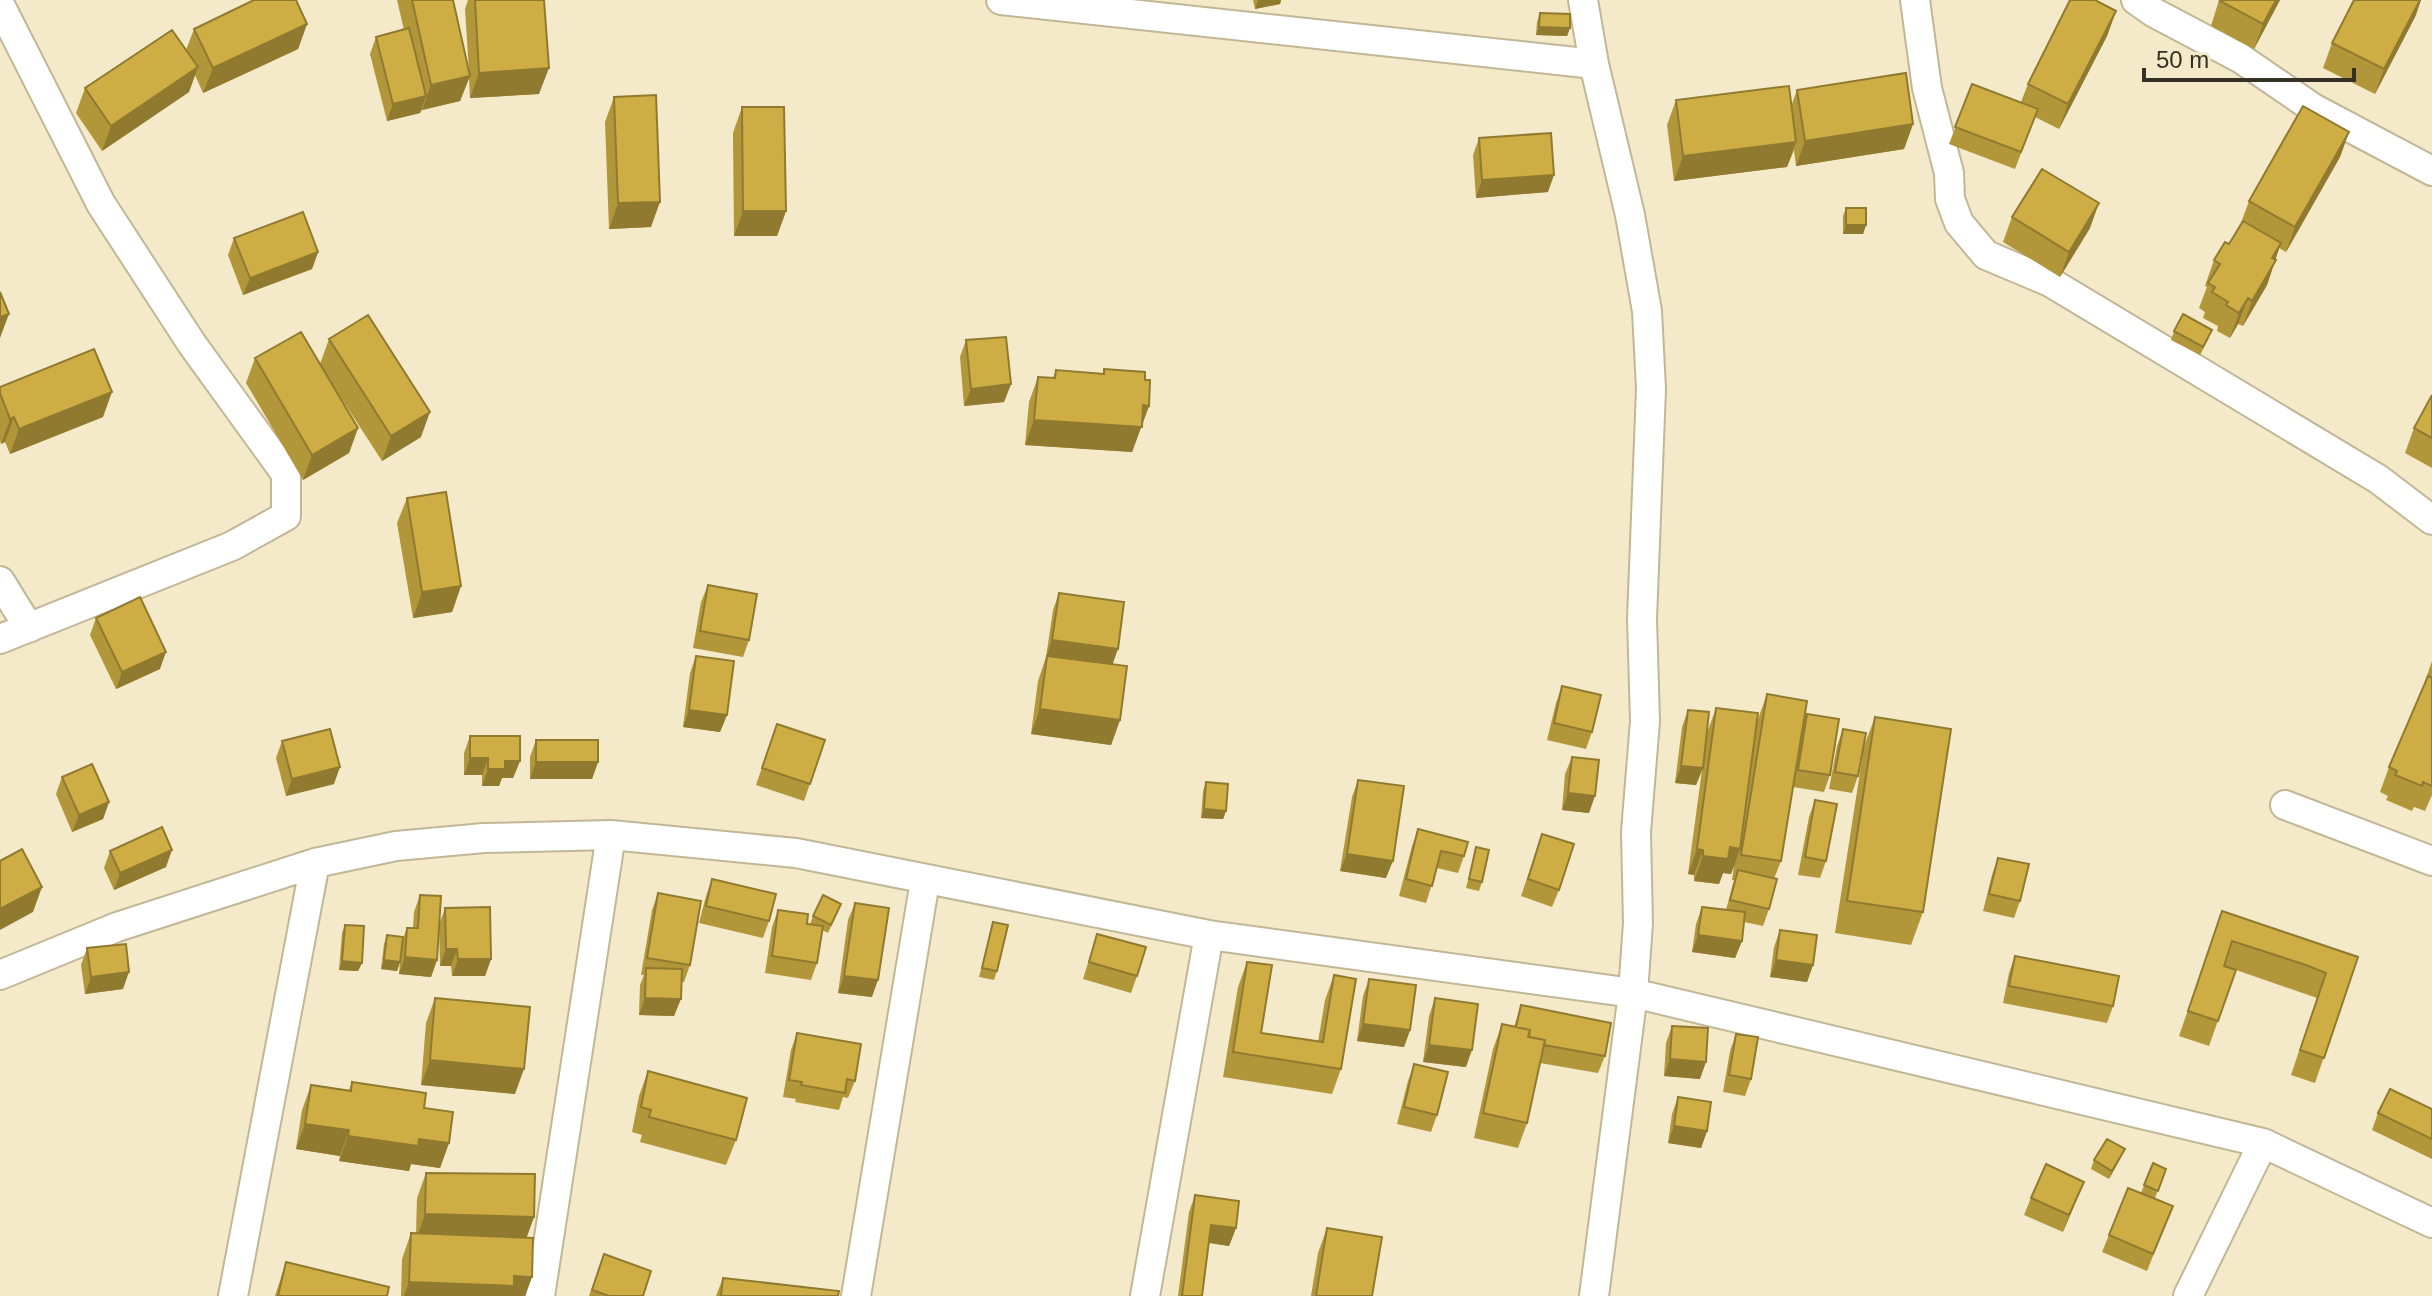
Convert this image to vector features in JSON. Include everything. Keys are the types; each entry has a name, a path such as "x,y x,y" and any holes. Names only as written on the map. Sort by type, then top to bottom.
{"street":[{"path":"1001,0 1594,64"},
{"path":"1583,0 1594,64 1630,215 1647,311 1651,389 1642,619 1645,721 1636,832 1638,923 1633,993 1594,1296"},
{"path":"1915,0 1927,88 1949,173 1950,199 1959,223 1986,255 2050,282 2378,479 2432,520"},
{"path":"2136,0 2240,58 2313,108 2432,171"},
{"path":"0,5 101,204 192,344 286,474 286,516 232,546 0,639"},
{"path":"0,581 29,628"},
{"path":"2285,805 2432,861"},
{"path":"540,1296 611,835"},
{"path":"0,975 117,927 315,863 396,846 484,838 611,835 796,853 1209,935 1633,993 2263,1143 2432,1223"},
{"path":"233,1296 315,863"},
{"path":"856,1296 925,881"},
{"path":"1145,1296 1209,935"},
{"path":"2188,1296 2263,1143"}],"building":[{"path":"254,0 296,0 307,24 213,68 194,29"},
{"path":"412,0 453,0 470,76 431,85"},
{"path":"475,0 544,0 549,68 479,73"},
{"path":"2070,0 2095,0 2116,11 2068,104 2028,84"},
{"path":"2221,0 2276,0 2263,24"},
{"path":"2354,0 2420,0 2384,69 2332,43"},
{"path":"1540,13 1570,14 1570,28 1539,27"},
{"path":"409,28 426,96 393,104 376,37"},
{"path":"172,30 198,67 111,126 85,88"},
{"path":"1906,73 1913,124 1805,141 1797,90"},
{"path":"1972,84 2038,109 2021,152 1955,127"},
{"path":"1789,86 1796,142 1683,156 1676,100"},
{"path":"656,95 660,202 618,203 614,97"},
{"path":"2303,106 2349,132 2295,227 2249,201"},
{"path":"742,107 784,107 786,211 743,211"},
{"path":"1551,133 1554,175 1482,180 1479,138"},
{"path":"2042,169 2099,203 2069,252 2012,217"},
{"path":"1846,208 1866,208 1866,225 1846,225"},
{"path":"303,212 318,252 250,278 234,238"},
{"path":"2243,221 2281,243 2272,258 2276,260 2252,301 2248,298 2239,313 2212,292 2215,287 2208,283 2220,264 2214,260 2225,242 2229,244"},
{"path":"0,292 9,314 0,317"},
{"path":"2183,314 2212,330 2203,347 2174,331"},
{"path":"368,315 430,412 391,436 329,339"},
{"path":"301,332 358,428 312,455 255,358"},
{"path":"1006,337 1011,384 971,389 966,340"},
{"path":"94,349 112,392 19,429 14,417 10,419 0,387"},
{"path":"1104,369 1145,372 1145,380 1150,380 1149,406 1143,405 1142,427 1034,420 1038,377 1055,378 1056,370 1104,374"},
{"path":"2432,395 2432,438 2414,428"},
{"path":"446,492 461,586 422,592 407,498"},
{"path":"708,585 757,594 749,640 700,631"},
{"path":"1059,593 1124,602 1118,649 1052,640"},
{"path":"140,597 166,652 122,672 96,618"},
{"path":"696,656 734,661 727,715 689,710"},
{"path":"1047,656 1127,666 1120,720 1040,709"},
{"path":"2428,676 2432,678 2432,786 2423,782 2422,786 2395,775 2397,771 2389,767"},
{"path":"1562,686 1601,695 1592,732 1554,723"},
{"path":"1767,694 1807,701 1781,861 1741,855"},
{"path":"1716,708 1758,713 1740,849 1730,847 1728,859 1703,856 1703,850 1697,849"},
{"path":"1688,710 1709,712 1703,768 1681,766"},
{"path":"1807,714 1839,719 1830,775 1798,770"},
{"path":"1875,717 1951,729 1923,912 1847,901"},
{"path":"777,724 825,740 810,784 762,768"},
{"path":"330,729 340,767 292,779 282,741"},
{"path":"1843,729 1866,733 1858,776 1835,772"},
{"path":"470,736 520,736 520,761 505,761 505,769 488,769 488,758 470,758"},
{"path":"536,740 598,740 598,762 536,762"},
{"path":"1572,757 1599,760 1595,796 1568,793"},
{"path":"92,764 109,802 79,815 62,777"},
{"path":"1358,780 1404,786 1393,861 1347,854"},
{"path":"1206,782 1228,784 1226,811 1204,809"},
{"path":"1815,800 1837,804 1826,861 1805,857"},
{"path":"162,827 172,850 120,873 110,851"},
{"path":"1418,829 1468,842 1464,856 1441,851 1432,886 1406,879"},
{"path":"1542,834 1574,844 1559,890 1528,879"},
{"path":"1476,847 1489,850 1482,882 1469,879"},
{"path":"22,849 42,887 0,909 0,861"},
{"path":"1998,858 2029,864 2020,901 1989,894"},
{"path":"1738,870 1777,879 1769,909 1730,900"},
{"path":"712,879 776,894 769,921 706,906"},
{"path":"658,893 701,901 690,965 647,958"},
{"path":"420,895 441,896 437,960 405,957 407,928 418,928"},
{"path":"823,895 841,904 831,925 813,916"},
{"path":"855,903 889,908 878,980 844,976"},
{"path":"490,907 491,959 458,959 457,949 446,949 445,908"},
{"path":"1702,907 1745,912 1742,941 1698,935"},
{"path":"778,910 808,914 807,924 823,926 817,963 772,956"},
{"path":"2222,911 2358,957 2324,1058 2300,1050 2326,973 2306,965 2232,941 2224,966 2236,970 2218,1021 2188,1011"},
{"path":"993,922 1008,925 997,971 982,968"},
{"path":"345,925 364,926 362,963 342,961"},
{"path":"1780,930 1817,935 1813,965 1776,960"},
{"path":"1097,934 1146,947 1137,976 1089,962"},
{"path":"387,935 403,937 400,962 384,960"},
{"path":"126,944 129,972 91,977 87,948"},
{"path":"2015,956 2119,976 2113,1006 2009,986"},
{"path":"1247,962 1272,965 1261,1033 1323,1042 1334,975 1356,979 1341,1069 1233,1052"},
{"path":"646,968 682,969 681,999 645,998"},
{"path":"1369,979 1416,985 1410,1030 1363,1024"},
{"path":"435,998 530,1007 524,1069 430,1060"},
{"path":"1435,998 1478,1004 1472,1050 1429,1045"},
{"path":"1521,1005 1611,1023 1605,1056 1544,1045 1545,1040 1529,1037 1530,1030 1516,1027"},
{"path":"1502,1024 1530,1030 1528,1037 1545,1040 1527,1123 1483,1113"},
{"path":"1672,1026 1708,1028 1706,1062 1670,1059"},
{"path":"797,1033 861,1044 855,1081 847,1079 845,1093 789,1080"},
{"path":"1736,1034 1758,1037 1751,1079 1729,1075"},
{"path":"1414,1064 1448,1072 1437,1115 1404,1107"},
{"path":"648,1071 747,1098 736,1140 649,1117 651,1110 641,1107"},
{"path":"352,1082 426,1093 424,1108 453,1112 449,1143 419,1139 418,1146 348,1136 349,1130 305,1124 311,1085 351,1091"},
{"path":"2390,1089 2432,1109 2432,1139 2378,1113"},
{"path":"1678,1097 1711,1102 1707,1131 1674,1126"},
{"path":"2107,1139 2125,1149 2112,1171 2094,1160"},
{"path":"2153,1163 2166,1169 2158,1191 2144,1185"},
{"path":"2046,1164 2084,1182 2069,1215 2031,1198"},
{"path":"426,1173 535,1174 534,1217 425,1214"},
{"path":"2128,1188 2173,1206 2153,1254 2109,1235"},
{"path":"1195,1195 1239,1201 1236,1228 1211,1225 1202,1296 1182,1296"},
{"path":"1327,1228 1382,1237 1372,1296 1316,1296"},
{"path":"411,1233 533,1238 532,1277 514,1276 514,1286 409,1282"},
{"path":"604,1254 651,1271 643,1296 609,1296 592,1290"},
{"path":"286,1262 389,1287 387,1296 278,1296"},
{"path":"723,1278 839,1291 838,1296 721,1296"}]}
